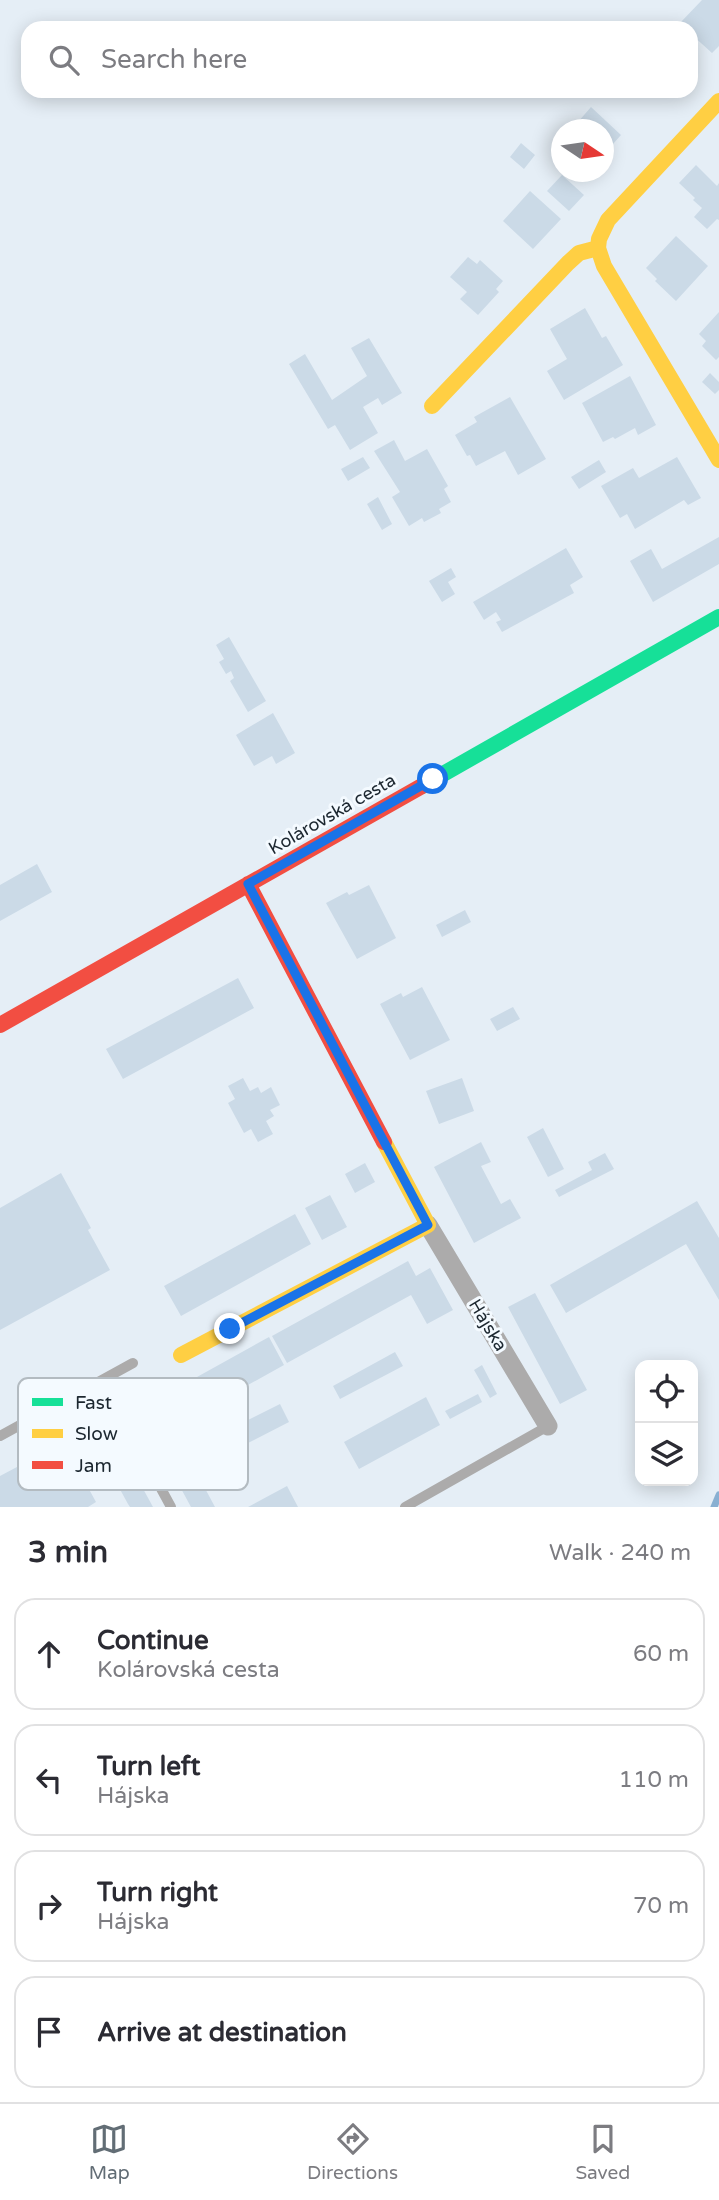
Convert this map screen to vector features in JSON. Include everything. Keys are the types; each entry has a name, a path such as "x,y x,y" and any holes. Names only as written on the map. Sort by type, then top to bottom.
{"street":[{"path":"717,448 604,266 598,248 608,220 719,101"},
{"path":"432,406 568,263 579,253 598,248"},
{"name":"Kolárovská cesta","path":"0,1025 719,617"},
{"name":"Hájska","path":"248,884 428,1225 548,1426"},
{"path":"181,1354 428,1225"}],"lane":[{"path":"106,1378 132,1363"},
{"path":"0,1436 18,1426"},
{"path":"405,1507 548,1426"},
{"path":"162,1490 171,1507"}],"building":[{"path":"702,0 719,0 719,46 712,53 698,40 698,21 682,21"},
{"path":"591,107 604,119 581,119"},
{"path":"614,128 621,135 614,143"},
{"path":"521,143 535,155 524,169 510,157"},
{"path":"696,165 717,186 719,183 719,220 707,229 694,217 702,208 679,183"},
{"path":"555,182 570,182 584,195 569,211 547,191"},
{"path":"530,191 561,219 533,249 503,221"},
{"path":"676,236 708,266 676,301 646,268"},
{"path":"468,257 477,264 480,260 503,281 496,289 499,292 478,315 460,299 467,292 450,277"},
{"path":"585,308 602,338 606,336 623,365 564,400 547,371 567,359 550,329"},
{"path":"719,312 719,357 716,360 702,346 706,341 699,334"},
{"path":"369,338 402,393 382,405 378,398 363,407 378,433 350,450 335,425 328,429 289,364 305,354 332,400 367,376 351,348"},
{"path":"710,373 719,382 719,390 715,394 702,382"},
{"path":"630,376 656,425 638,435 635,428 603,442 582,403"},
{"path":"510,397 546,459 518,475 505,451 476,466 455,435 477,422 474,417"},
{"path":"394,440 405,461 427,449 448,486 444,489 451,502 439,509 441,513 424,522 422,518 409,526 392,497 400,492 374,451"},
{"path":"363,457 370,468 348,481 341,469"},
{"path":"677,457 701,498 688,505 684,500 635,529 627,514 620,518 601,486 633,468 639,478"},
{"path":"599,460 606,472 579,489 571,477"},
{"path":"378,497 392,524 382,530 367,504"},
{"path":"719,537 719,564 653,602 630,561 651,549 662,569"},
{"path":"566,548 583,577 570,585 574,593 502,632 496,622 501,620 496,612 484,620 473,602"},
{"path":"451,568 456,577 448,582 455,594 442,602 429,581"},
{"path":"229,637 266,701 248,712 230,681 234,678 231,671 226,674 219,662 224,659 216,645"},
{"path":"273,713 295,753 276,764 272,756 254,766 236,735"},
{"path":"37,864 52,892 0,921 0,885"},
{"path":"369,885 396,938 357,959 326,903"},
{"path":"465,910 471,922 442,937 436,925"},
{"path":"238,978 254,1008 123,1079 106,1049"},
{"path":"422,987 450,1040 410,1060 380,1004 401,993 403,997"},
{"path":"513,1007 520,1019 497,1031 490,1019"},
{"path":"243,1078 250,1091 258,1087 261,1093 271,1087 280,1105 270,1110 274,1116 266,1121 273,1134 258,1142 251,1129 244,1133 228,1103 235,1099 228,1086"},
{"path":"462,1078 474,1111 439,1124 426,1091"},
{"path":"543,1128 564,1169 548,1177 527,1137"},
{"path":"481,1142 491,1162 481,1166 501,1204 510,1199 521,1218 474,1243 434,1167"},
{"path":"605,1153 614,1169 559,1197 555,1190 592,1170 588,1162"},
{"path":"365,1163 375,1182 355,1193 345,1174"},
{"path":"61,1173 110,1270 0,1330 0,1208"},
{"path":"330,1195 347,1227 322,1240 305,1208"},
{"path":"697,1201 719,1238 719,1300 686,1244 566,1313 550,1285"},
{"path":"295,1214 311,1244 181,1316 164,1286"},
{"path":"408,1261 416,1276 430,1268 453,1310 427,1324 411,1295 287,1363 272,1336"},
{"path":"535,1293 587,1390 560,1404 508,1307"},
{"path":"269,1337 284,1365 248,1385 248,1378 197,1377"},
{"path":"395,1352 403,1366 340,1399 333,1386"},
{"path":"482,1365 497,1394 490,1398 474,1370"},
{"path":"478,1394 482,1402 450,1419 445,1411"},
{"path":"426,1397 440,1425 359,1469 344,1442"},
{"path":"280,1404 289,1422 248,1443 248,1420"},
{"path":"18,1466 18,1490 89,1490 96,1502 88,1507 0,1507 0,1476"},
{"path":"287,1486 298,1507 248,1507"},
{"path":"121,1490 144,1490 153,1507 130,1507"},
{"path":"182,1490 206,1490 215,1507 191,1507"}],"waterway":[{"path":"714,1507 719,1495"}],"traffic: fast":[{"path":"422,786 719,617"}],"traffic: slow":[{"path":"432,406 568,263 579,253 598,248 608,220 719,101"},
{"path":"598,248 604,266 719,460"},
{"path":"181,1355 428,1225 384,1142"}],"traffic: jam":[{"path":"0,1025 422,786"},
{"path":"248,884 384,1142"}],"route":[{"path":"230,1329 428,1225 248,884 433,779"}]}
